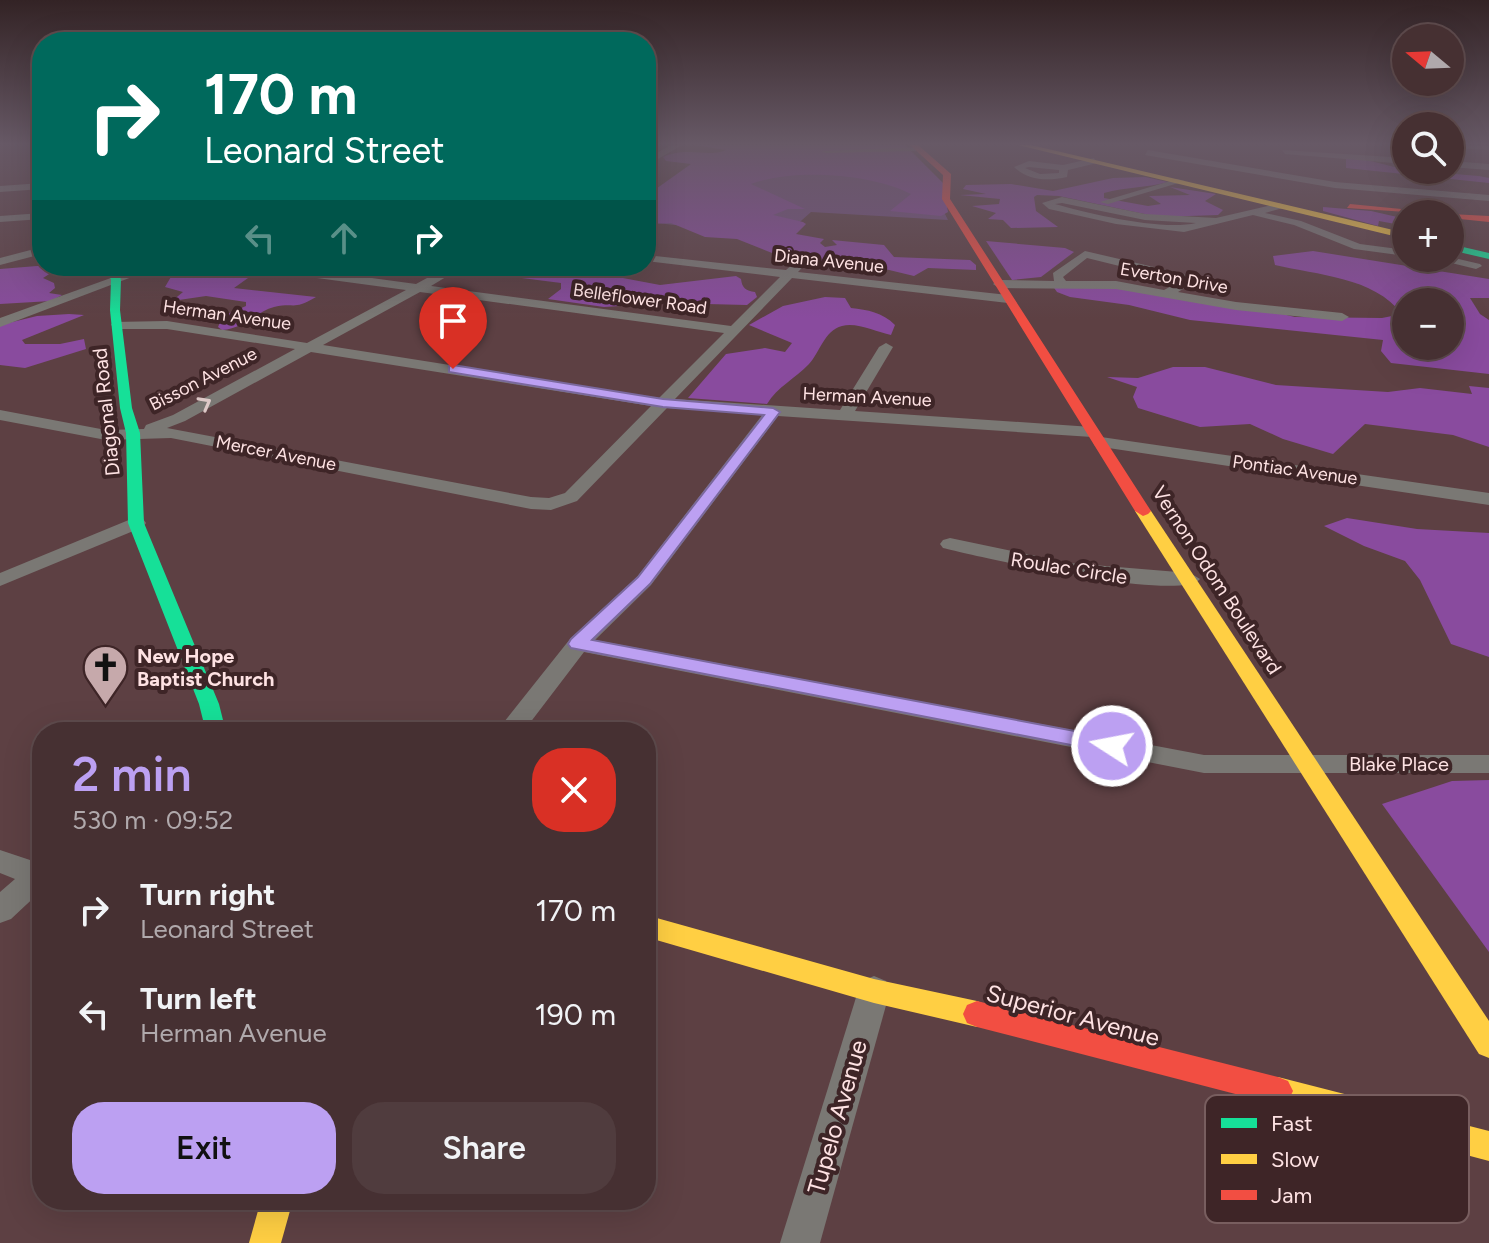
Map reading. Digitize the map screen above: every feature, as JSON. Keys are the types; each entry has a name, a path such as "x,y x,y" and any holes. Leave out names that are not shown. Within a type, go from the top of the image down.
{"main road":[{"name":"Vernon Odom Boulevard","path":"949,203 1489,1045"},
{"path":"1260,203 1282,211 1392,233"},
{"path":"1315,203 1392,210"},
{"path":"1464,217 1489,219"},
{"name":"Diagonal Road","path":"114,276 126,408 133,433 136,523 214,722"},
{"name":"Superior Avenue","path":"656,929 874,991 1000,1019 1293,1095"},
{"name":"Superior Avenue","path":"1469,1141 1489,1146"},
{"path":"265,1243 274,1210"}],"street":[{"path":"1047,203 1053,207 1164,228 1194,229 1215,221 1282,211 1349,245 1392,251"},
{"path":"1077,203 1145,217 1215,221"},
{"path":"1231,218 1282,211"},
{"path":"0,222 32,217"},
{"path":"0,262 32,253"},
{"path":"663,403 808,255"},
{"name":"Diana Avenue","path":"656,259 789,275 1004,291"},
{"name":"Everton Drive","path":"1061,283 1057,276 1073,263 1236,306 1342,317"},
{"path":"0,323 107,276"},
{"name":"Belleflower Road","path":"331,276 734,330"},
{"name":"Bisson Avenue","path":"133,433 179,418 440,276"},
{"name":"Everton Drive","path":"1004,291 1061,283 1171,291"},
{"name":"Herman Avenue","path":"118,325 167,325 663,403 1097,437"},
{"path":"845,415 886,347"},
{"name":"Mercer Avenue","path":"0,415 106,435 187,435 551,504 571,497 663,403"},
{"path":"517,722 578,644 644,581 773,412"},
{"name":"Pontiac Avenue","path":"1097,437 1489,499"},
{"path":"0,580 136,523"},
{"name":"Roulac Circle","path":"950,544 1017,561 1099,574 1190,579"},
{"name":"Blake Place","path":"578,644 1204,764 1489,764"},
{"path":"0,861 32,871"},
{"path":"0,910 32,881"},
{"name":"Tupelo Avenue","path":"800,1243 874,991"}],"shaded area":[{"path":"656,203 933,203 942,208 948,220 811,212 784,236 656,223"},
{"path":"656,203 792,203 805,209 788,209 773,215 803,222 806,224 796,234 824,239 820,243 825,247 837,245 832,240 884,245 894,257 970,260 976,265 976,270 928,268 914,276 885,269 841,266 777,255 737,239 705,237 671,223 656,224"},
{"path":"900,203 946,203 948,212 941,216 890,211"},
{"path":"1035,203 1036,211 1058,227 1011,228 1003,220 988,219 996,213 972,206"},
{"path":"1092,203 1148,206 1160,203 1209,203 1223,210 1218,215 1159,217"},
{"path":"1323,207 1371,211 1392,216 1392,223 1379,221 1378,226 1323,211"},
{"path":"986,241 1065,248 1074,252 1041,277 1012,280"},
{"path":"1313,251 1392,264 1392,272 1445,272 1489,279 1489,298 1470,298 1480,314 1489,320 1489,374 1391,363 1381,351 1383,340 1190,320 1129,305 1070,297 1057,292 1052,285 1111,287 1261,309 1295,317 1392,316 1392,360 1464,360 1464,288 1392,288 1392,304 1376,292 1344,279 1275,265 1273,256"},
{"path":"32,266 32,276 46,276 43,278 54,283 55,288 49,293 62,295 51,301 0,304 0,269"},
{"path":"171,276 251,276 234,288 316,297 298,305 274,307 237,327 222,330 218,327 223,316 246,306 246,302 206,296 172,301 183,292 165,287"},
{"path":"506,276 612,276 660,285 736,276 757,297 747,305 666,303 604,307 548,299 561,289 561,283"},
{"path":"825,297 845,298 851,308 880,314 895,325 891,335 854,325 836,329 809,364 767,404 688,398 726,354 765,348 785,352 792,343 749,325 783,306"},
{"path":"84,315 22,340 25,344 60,344 84,339 86,349 25,368 0,365 0,325 37,316"},
{"path":"1173,367 1205,367 1276,385 1388,392 1420,388 1472,394 1469,386 1489,388 1489,447 1453,435 1365,424 1333,454 1283,439 1250,424 1200,427 1138,408 1133,397 1137,387 1107,377 1138,378"},
{"path":"1347,518 1417,529 1489,533 1489,657 1451,644 1420,580 1405,561 1364,546 1324,526"},
{"path":"1489,780 1489,952 1382,804 1452,781"}],"traffic: fast":[{"path":"1464,250 1489,256"},
{"path":"115,276 115,310 126,408 133,433 136,523 214,722"}],"traffic: slow":[{"path":"1266,203 1392,233"},
{"path":"1143,511 1489,1045"},
{"path":"656,929 874,991 977,1014"},
{"path":"1278,1091 1293,1095"},
{"path":"1469,1141 1489,1146"},
{"path":"265,1243 274,1210"}],"traffic: jam":[{"path":"949,203 1143,511"},
{"path":"1350,206 1392,210"},
{"path":"1464,217 1489,219"},
{"path":"977,1014 1278,1091"}],"place":[{"name":"New Hope Baptist Church","path":"106,707"}],"route":[{"path":"453,369 663,403 773,412 644,581 578,644 649,655 1112,746"}]}
